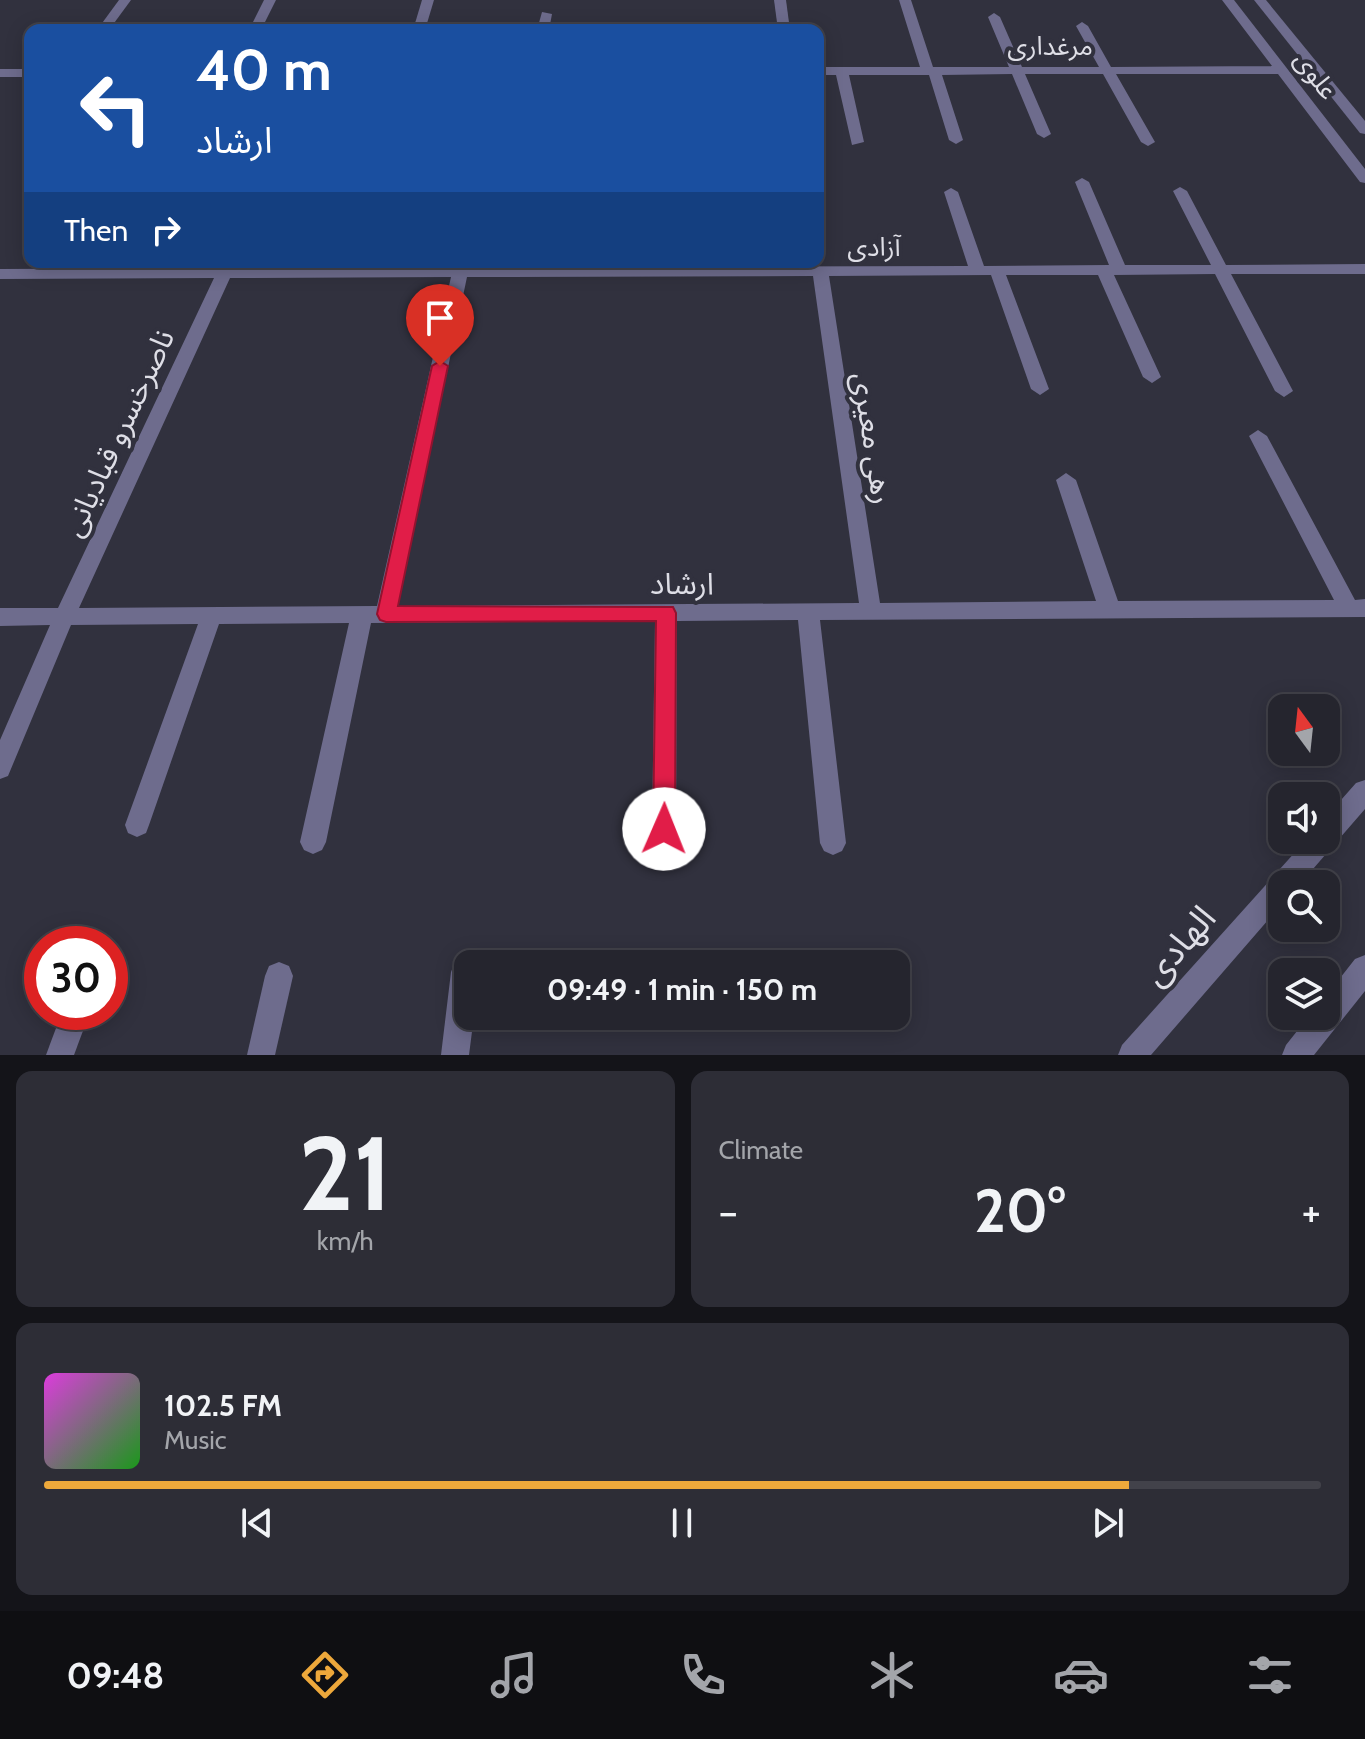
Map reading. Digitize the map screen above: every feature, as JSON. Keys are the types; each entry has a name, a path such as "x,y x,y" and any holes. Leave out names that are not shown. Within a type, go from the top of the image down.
{"street":[{"path":"107,24 125,0"},
{"path":"258,24 270,0"},
{"path":"421,24 428,0"},
{"path":"780,0 783,24"},
{"path":"905,0 956,140"},
{"name":"علوی","path":"1228,0 1365,179"},
{"name":"علوی","path":"1260,0 1365,130"},
{"path":"544,24 546,14"},
{"path":"994,17 1044,134"},
{"path":"1082,26 1148,142"},
{"name":"مرغداری","path":"824,71 1281,70"},
{"path":"842,71 857,142"},
{"path":"0,73 24,73"},
{"path":"1308,104 1346,106"},
{"path":"1082,182 1152,377"},
{"path":"1180,191 1284,391"},
{"path":"951,192 978,271"},
{"name":"آزادی","path":"0,274 226,268"},
{"name":"ناصرخسرو قبادیانی","path":"0,768 64,617 226,268"},
{"name":"آزادی","path":"401,268 460,273 695,268"},
{"name":"آزادی","path":"762,268 820,271 1365,269"},
{"name":"رهی معیری","path":"820,271 871,612"},
{"path":"997,271 1040,389"},
{"path":"386,614 460,273"},
{"path":"1258,436 1357,608"},
{"path":"1066,480 1110,610"},
{"name":"ارشاد","path":"0,617 1357,608"},
{"path":"664,829 666,613"},
{"path":"808,613 833,843"},
{"path":"313,842 362,614"},
{"path":"137,825 212,615"},
{"path":"1340,819 1365,791"},
{"name":"الهادی","path":"1295,870 1309,854"},
{"name":"الهادی","path":"1132,1055 1268,900"},
{"path":"1296,1055 1365,969"},
{"path":"261,1055 279,976"},
{"path":"60,1055 69,1030"},
{"path":"455,1055 458,1030"}],"route":[{"path":"440,366 386,614 666,613 664,829"}]}
